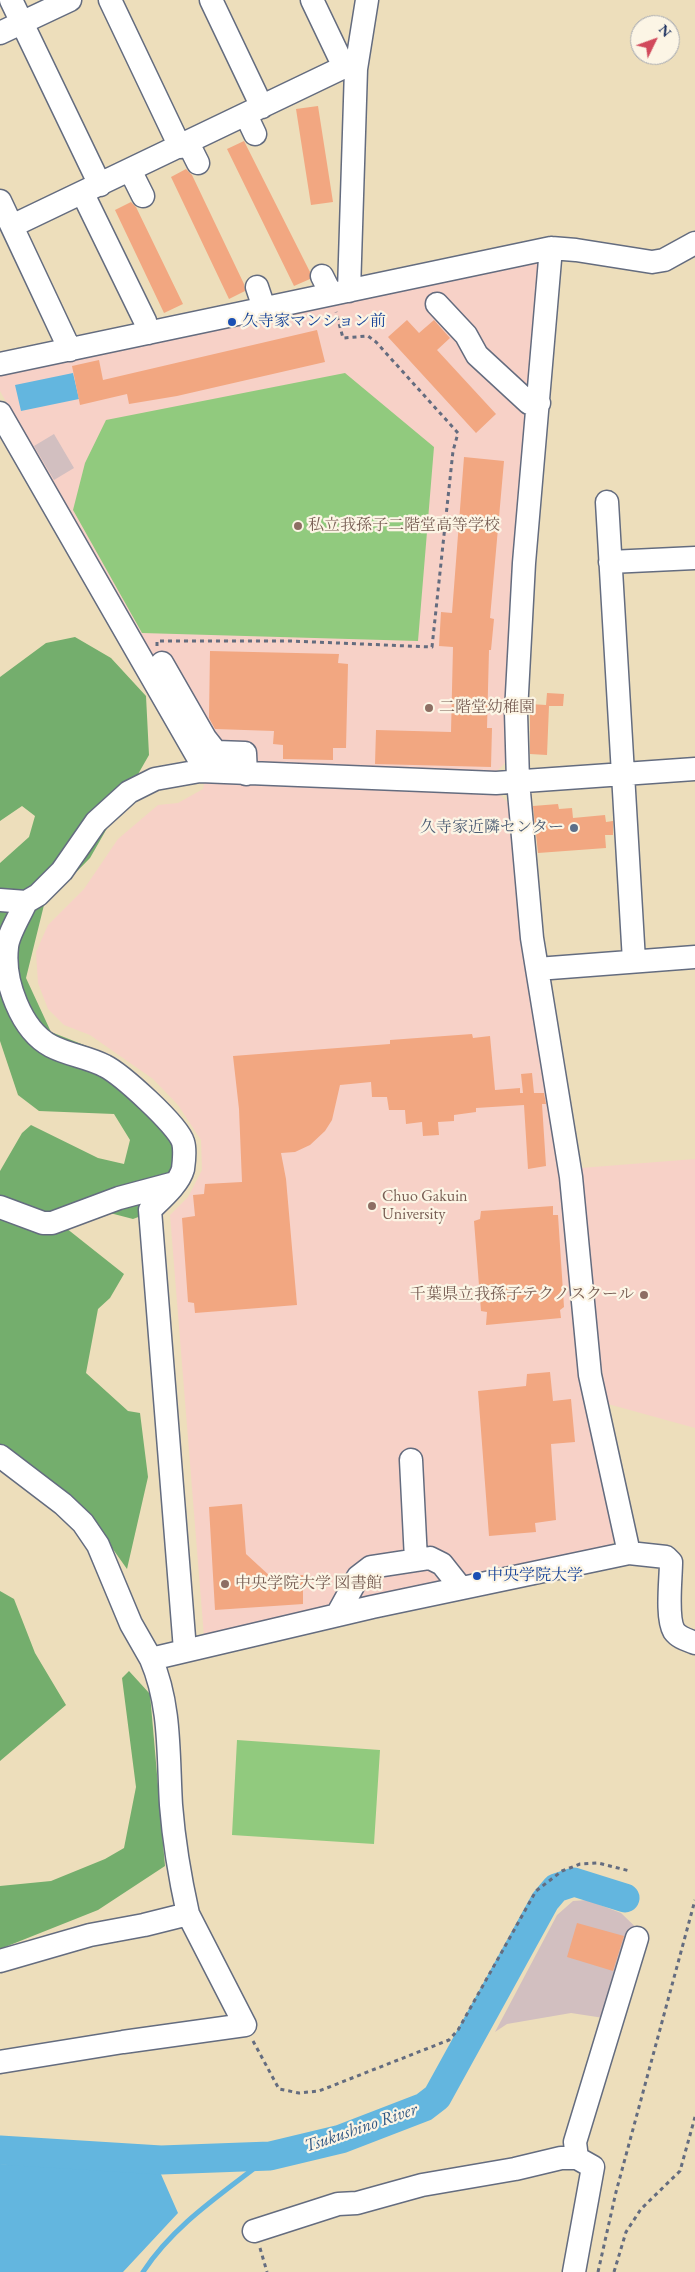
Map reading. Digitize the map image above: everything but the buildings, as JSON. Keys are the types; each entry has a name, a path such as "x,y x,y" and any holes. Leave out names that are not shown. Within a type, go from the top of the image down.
{"street":[{"path":"11,0 91,189 145,321 148,333"},
{"path":"0,33 70,0"},
{"path":"110,0 184,145 198,163"},
{"path":"212,0 254,119"},
{"path":"312,0 350,68"},
{"path":"334,287 350,68 367,0"},
{"path":"12,226 184,145 254,119 350,68"},
{"path":"130,170 143,196"},
{"path":"0,201 70,350"},
{"path":"0,364 148,333 198,313 260,298 334,287 551,248 652,262 664,260 695,243"},
{"path":"551,248 524,563 516,712 518,781 528,903 571,1177 590,1376 628,1553"},
{"path":"437,304 466,335 477,356 528,403 539,403"},
{"path":"0,413 200,761 200,771"},
{"path":"606,502 634,961"},
{"path":"610,562 695,558"},
{"path":"162,663 205,738 216,752 245,754 246,774"},
{"path":"185,1650 150,1210 175,1183 183,1167 183,1142 155,1106 105,1066 49,1045 31,1030 11,989 7,946 26,902 51,883 96,822 129,792 155,778 200,771 496,783 695,769"},
{"path":"0,900 26,902"},
{"path":"537,969 695,957"},
{"path":"0,1207 43,1223 52,1223 119,1198 175,1183"},
{"path":"0,1456 63,1504 82,1523 98,1545 131,1624 151,1659 158,1676 168,1733 176,1860 188,1914 245,2025 0,2062"},
{"path":"410,1460 416,1560"},
{"path":"151,1659 338,1615 628,1553 666,1557 672,1562 670,1620 674,1631 681,1638 695,1643"},
{"path":"338,1615 358,1578 363,1572 371,1568 430,1558 437,1560 461,1588"},
{"path":"0,1961 90,1935 144,1926 188,1914"},
{"path":"577,2158 575,2142 637,1938"},
{"path":"254,2231 338,2204 357,2203 422,2185 515,2169 561,2158 577,2158 593,2167 574,2272"}],"path":[{"path":"162,663 156,652 157,641 291,641 432,647 453,451 458,433 376,342 368,336 343,338 334,287"},
{"path":"245,2025 279,2089 299,2093 319,2091 449,2040 458,2030 536,1891 562,1871 580,1864 598,1863 630,1871"},
{"path":"598,2272 616,2192 695,1900"},
{"path":"614,2272 626,2232 641,2209 680,2171 695,2117"},
{"path":"254,2231 268,2272"}],"shaded area":[{"name":"私立我孫子二階堂高等学校","path":"533,260 539,266 507,761 494,774 212,765 0,391 0,370"},
{"path":"54,434 74,468 54,480 34,446"},
{"name":"Chuo Gakuin University","path":"205,779 493,789 512,806 616,1537 609,1550 204,1637 170,1215 188,1197 202,1170 201,1140 178,1105 153,1079 90,1035 64,1025 48,1009 38,983 36,952 48,925 84,889 118,839 158,805 178,803 203,789"},
{"name":"千葉県立我孫子テクノスクール","path":"695,1159 695,1428 608,1404 601,1365 581,1168"},
{"path":"587,1900 621,1913 648,1939 617,2020 571,2013 507,2024 495,2032 557,1915 573,1901"}],"green space":[{"path":"345,373 434,447 418,641 142,633 73,510 85,463 106,420"},
{"path":"75,637 111,658 146,696 149,755 90,858 44,905 26,978 51,1032 107,1054 173,1111 194,1150 173,1204 133,1219 110,1213 66,1228 124,1274 110,1298 98,1309 86,1373 128,1411 140,1413 148,1477 127,1569 110,1545 0,1447 0,1171 22,1133 31,1125 98,1158 124,1164 130,1140 114,1114 39,1111 18,1095 0,1041 0,863 29,837 35,816 22,806 0,821 0,677 46,643"},
{"path":"0,1591 14,1599 35,1653 66,1705 0,1761"},
{"path":"129,1671 150,1694 165,1866 98,1910 0,1949 0,1886 51,1881 105,1859 124,1848 136,1787 122,1678"},
{"path":"237,1740 380,1750 374,1844 232,1835"}],"water":[{"path":"73,373 79,399 21,411 15,385"},
{"path":"0,2164 160,2172 178,2213 123,2272 0,2272"}],"waterway":[{"name":"Tsukushino River","path":"0,2150 161,2160 270,2156 341,2139 424,2107 437,2097 545,1901 556,1888 574,1882 625,1898"},
{"path":"143,2272 156,2254 185,2223 270,2156"}],"place":[{"name":"久寺家マンション前","path":"232,322"},
{"name":"私立我孫子二階堂高等学校","path":"298,526"},
{"name":"二階堂幼稚園","path":"429,708"},
{"name":"久寺家近隣センター","path":"574,828"},
{"name":"Chuo Gakuin University","path":"372,1206"},
{"name":"千葉県立我孫子テクノスクール","path":"644,1295"},
{"name":"中央学院大学","path":"477,1576"},
{"name":"中央学院大学 図書館","path":"225,1584"}]}
